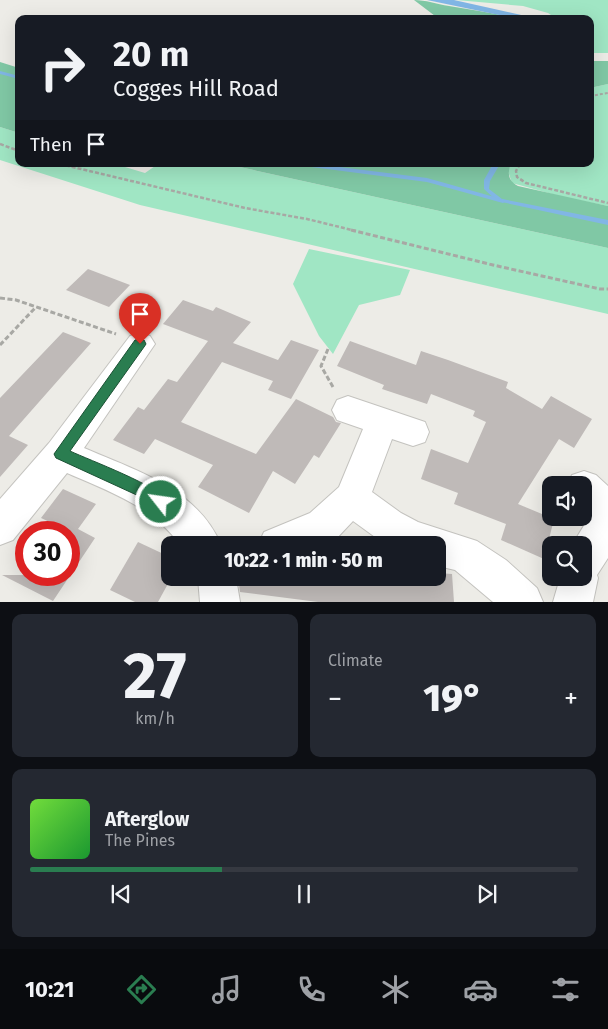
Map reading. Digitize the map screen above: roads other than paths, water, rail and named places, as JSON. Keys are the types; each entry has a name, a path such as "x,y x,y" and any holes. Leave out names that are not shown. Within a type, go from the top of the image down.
{"street":[{"path":"0,527 61,454 140,344"},
{"path":"348,410 413,432"},
{"path":"299,536 323,526 352,498 382,422"},
{"path":"61,454 146,492 175,511 195,536"},
{"path":"592,495 598,501 606,519 599,538 592,549"},
{"path":"352,498 381,522 403,536"},
{"path":"446,549 464,554 492,574 523,602"},
{"path":"218,586 220,602"},
{"path":"573,602 577,586"}],"water":[{"path":"427,0 454,0 521,15 500,15"},
{"path":"491,167 498,167 490,181 489,189 502,199 608,220 608,225 497,201 484,189 484,180"}],"waterway":[{"path":"0,72 15,77"},
{"path":"327,167 427,180 503,201"}]}
